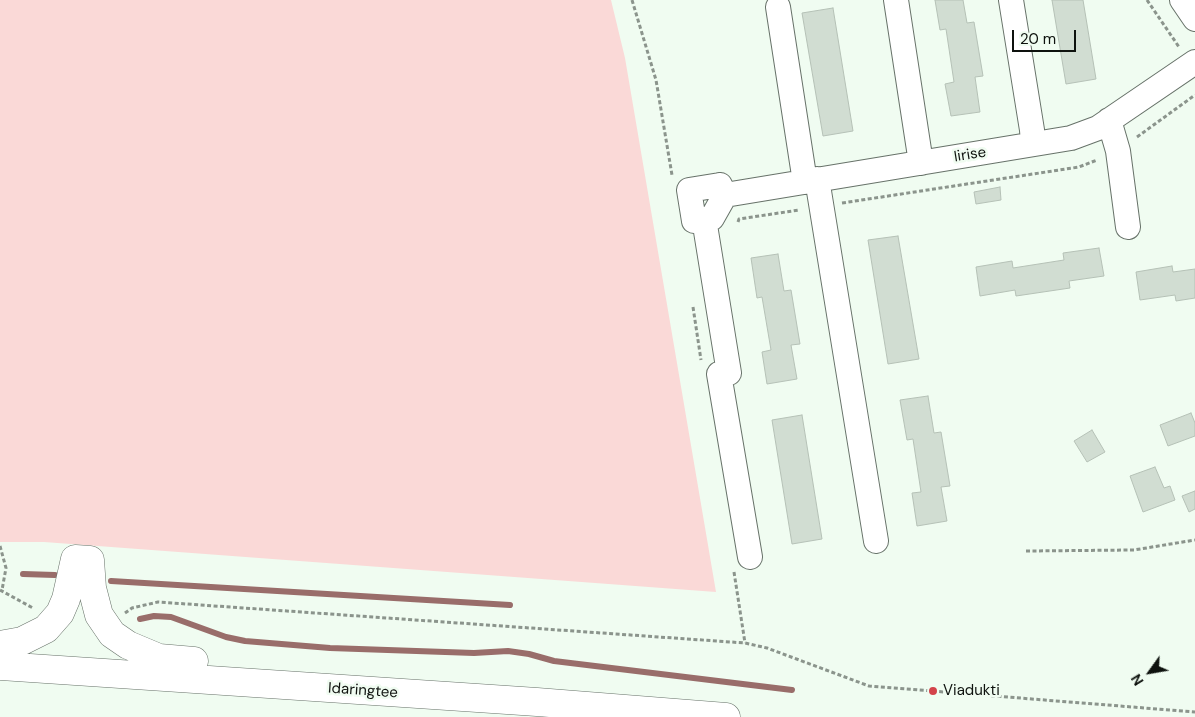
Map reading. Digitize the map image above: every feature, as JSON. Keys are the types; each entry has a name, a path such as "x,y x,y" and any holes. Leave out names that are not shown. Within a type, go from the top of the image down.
{"main road":[{"path":"0,645 22,641 46,628 60,613 66,599 75,559 90,560 92,588 99,615 106,626 112,634 128,645 159,658 467,683 537,702"},
{"name":"Idaringtee","path":"0,666 537,702 726,717"}],"street":[{"path":"896,0 921,163"},
{"path":"1011,0 1033,144"},
{"path":"1182,0 1195,19"},
{"path":"778,7 876,541"},
{"name":"Iirise","path":"725,195 1071,138 1098,128 1193,63"},
{"path":"1109,120 1118,151 1128,227"},
{"path":"720,185 725,195 712,218 694,221 689,190 720,185"},
{"path":"704,219 729,373 719,374 750,557"}],"path":[{"path":"632,0 656,80"},
{"path":"1147,0 1193,63"},
{"path":"1026,552 1134,550 1195,540"},
{"path":"0,546 6,568 1,590 53,620"},
{"path":"106,626 132,608 158,602 745,643 767,648 870,686 1195,712"}],"shaded area":[{"path":"0,0 611,0 625,58 716,592 44,542 0,542"}],"building":[{"path":"935,0 963,0 967,23 974,22 983,76 975,77 980,112 951,116 945,84 954,82 946,29 940,30"},
{"path":"1052,0 1083,0 1096,79 1066,84"},
{"path":"833,8 853,131 823,136 802,13"},
{"path":"1000,187 1001,200 976,204 974,192"},
{"path":"898,236 919,359 888,364 868,240"},
{"path":"1099,248 1104,276 1069,281 1070,288 1016,296 1015,290 980,296 976,267 1012,261 1013,268 1064,260 1063,253"},
{"path":"778,254 784,291 791,290 800,344 791,345 797,379 767,384 762,352 771,350 762,297 757,298 751,258"},
{"path":"1172,266 1173,272 1195,269 1195,298 1176,301 1175,295 1140,300 1136,272"},
{"path":"928,396 934,433 941,432 950,486 941,487 947,521 917,526 912,493 921,492 913,439 907,440 900,400"},
{"path":"1191,413 1195,423 1195,436 1168,446 1160,425"},
{"path":"802,415 822,539 792,544 772,420"},
{"path":"1092,430 1105,452 1087,462 1074,441"},
{"path":"1155,467 1164,488 1170,486 1175,500 1143,512 1130,476"},
{"path":"1195,491 1195,509 1189,512 1182,496"}],"waterway":[{"path":"23,574 55,575"},
{"path":"111,581 510,605"},
{"path":"140,619 154,616 171,617 226,637 245,641 330,648 474,653 508,651 529,654 554,661 792,690"}],"place":[{"name":"Viadukti","path":"933,691"}]}
